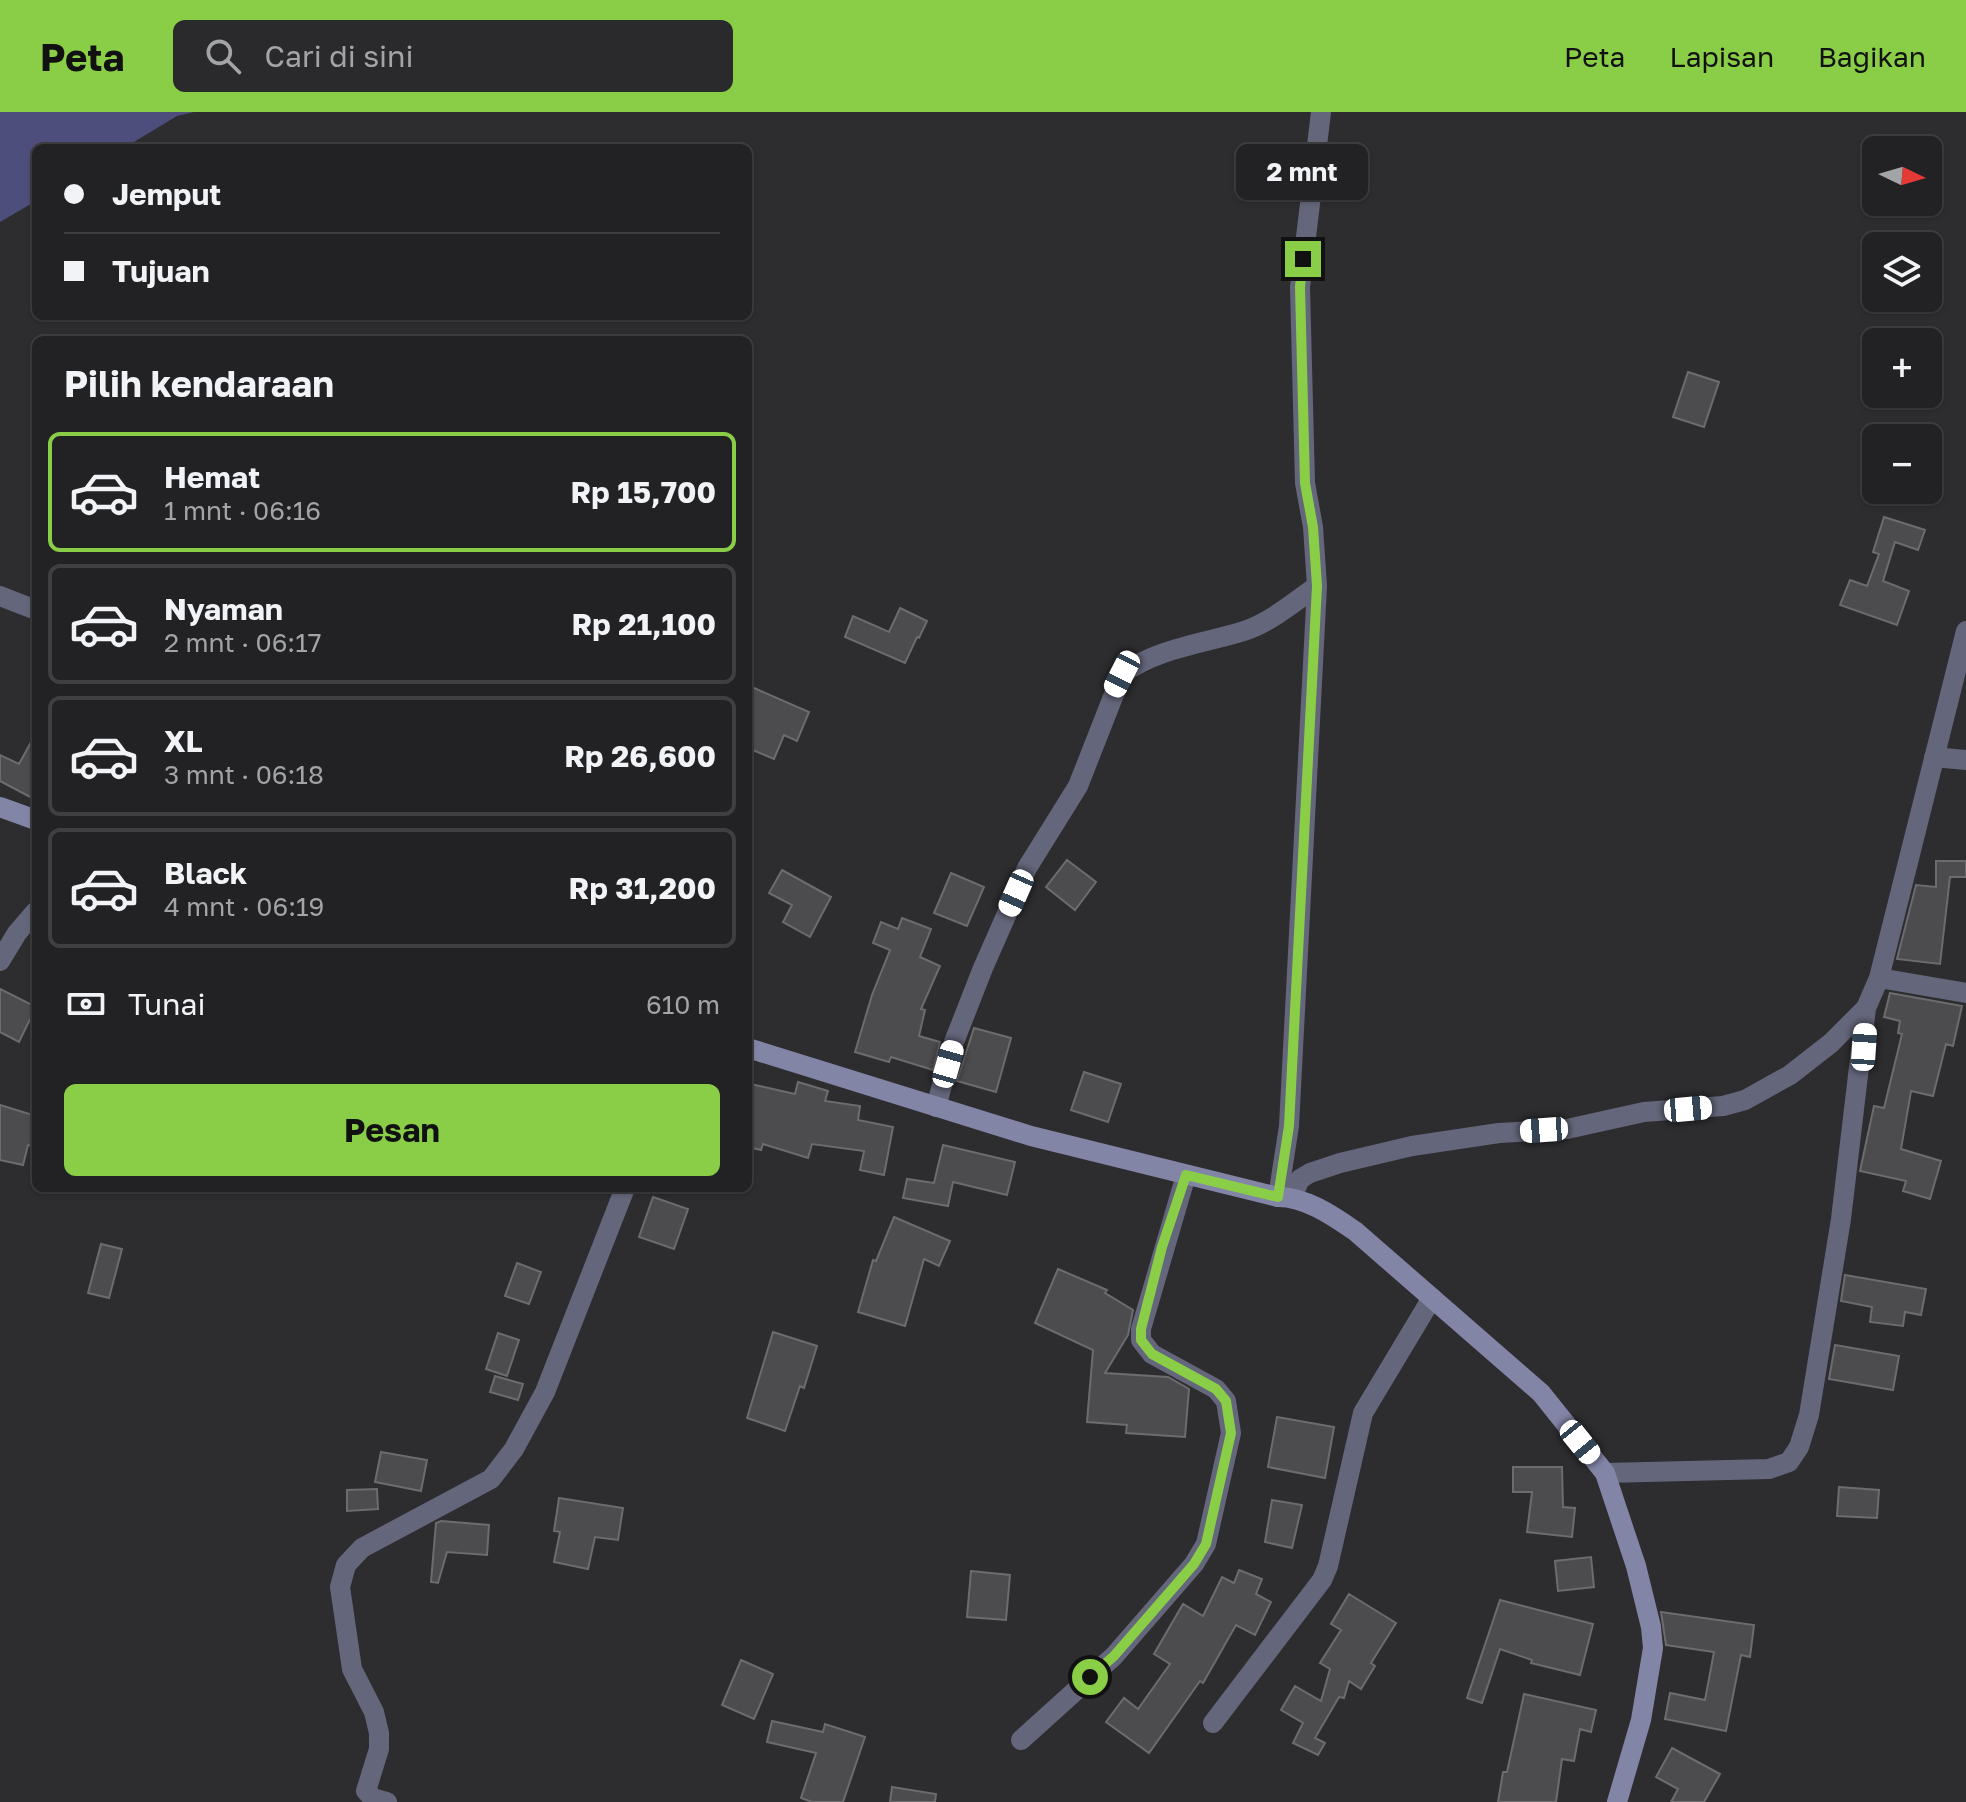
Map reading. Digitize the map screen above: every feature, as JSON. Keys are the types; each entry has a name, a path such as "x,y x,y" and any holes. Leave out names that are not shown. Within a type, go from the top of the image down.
{"street":[{"path":"1285,1197 1317,586 1313,527 1305,483 1300,287 1321,112"},
{"path":"936,1107 954,1042 983,968 1027,868 1078,786 1122,674 1135,665 1179,647 1257,625 1317,586"},
{"path":"0,596 32,608"},
{"path":"1605,1473 1769,1469 1789,1462 1799,1447 1809,1415 1841,1219 1866,1008 1879,978 1966,631"},
{"path":"1934,757 1966,760"},
{"path":"0,807 32,819"},
{"path":"0,961 32,916"},
{"path":"1879,978 1966,993"},
{"path":"1285,1197 1300,1179 1310,1173 1412,1146 1499,1133 1567,1129 1644,1112 1723,1106 1745,1100 1790,1075 1831,1043 1866,1008"},
{"path":"752,1049 1031,1136 1285,1197 1329,1214 1355,1231 1432,1298 1541,1393 1605,1473 1636,1566 1653,1648 1641,1720 1617,1802"},
{"path":"1021,1740 1114,1656 1194,1564 1206,1544 1231,1433 1226,1401 1216,1389 1152,1354 1141,1340 1141,1329 1162,1247 1186,1175"},
{"path":"387,1802 373,1798 366,1791 379,1749 379,1733 374,1712 352,1669 340,1587 346,1565 362,1548 491,1479 514,1449 545,1392 623,1192"},
{"path":"1213,1723 1322,1580 1328,1566 1363,1413 1432,1298"}],"shaded area":[{"path":"0,112 194,112 177,116 131,144 32,144 32,203 0,222"}],"building":[{"path":"1688,372 1719,382 1704,427 1673,417"},
{"path":"1884,517 1925,530 1918,550 1895,542 1883,581 1909,591 1897,625 1840,605 1850,580 1867,586 1879,554 1873,552"},
{"path":"900,608 927,621 905,663 845,637 853,616 889,632"},
{"path":"754,688 809,712 797,741 784,735 774,759 752,750"},
{"path":"32,740 32,798 0,781 0,755 19,764"},
{"path":"1067,860 1096,882 1075,910 1046,887"},
{"path":"1936,861 1966,861 1966,877 1950,877 1940,964 1897,959 1916,885 1936,887"},
{"path":"782,870 831,897 810,937 783,922 792,905 769,893"},
{"path":"951,873 984,887 967,926 934,913"},
{"path":"902,918 931,929 920,957 940,966 921,1009 925,1010 919,1036 940,1042 933,1070 891,1057 889,1062 855,1052 872,995 890,950 873,943 881,922 898,929"},
{"path":"0,989 32,1005 32,1015 19,1042 0,1032"},
{"path":"1890,993 1962,1006 1953,1046 1946,1044 1933,1096 1911,1091 1901,1149 1941,1161 1930,1199 1903,1191 1906,1181 1860,1171 1874,1106 1884,1108 1902,1034 1898,1033 1900,1021 1884,1017"},
{"path":"974,1028 1011,1038 996,1092 957,1081"},
{"path":"1084,1072 1121,1084 1108,1122 1071,1110"},
{"path":"798,1082 828,1091 825,1101 860,1106 858,1120 893,1127 884,1175 860,1170 864,1151 812,1144 808,1158 763,1144 761,1150 752,1148 752,1084 795,1094"},
{"path":"0,1105 32,1115 32,1146 28,1145 23,1165 0,1160"},
{"path":"943,1145 1015,1162 1007,1195 953,1182 948,1206 903,1198 907,1179 934,1183"},
{"path":"653,1197 688,1209 674,1249 639,1237"},
{"path":"894,1217 950,1241 939,1266 924,1259 905,1326 858,1312 873,1260 876,1261"},
{"path":"101,1244 122,1249 109,1298 88,1293"},
{"path":"517,1263 541,1272 529,1304 505,1296"},
{"path":"1058,1269 1107,1290 1105,1293 1133,1310 1128,1335 1105,1373 1168,1377 1189,1389 1185,1437 1126,1433 1127,1425 1087,1422 1093,1350 1035,1323"},
{"path":"1845,1275 1926,1289 1921,1315 1905,1312 1903,1326 1870,1322 1872,1307 1841,1301"},
{"path":"773,1332 817,1346 804,1388 800,1386 785,1431 747,1418"},
{"path":"498,1333 519,1340 507,1376 486,1369"},
{"path":"1835,1345 1899,1356 1893,1390 1829,1379"},
{"path":"495,1376 523,1384 518,1400 490,1392"},
{"path":"1277,1417 1334,1427 1325,1478 1268,1467"},
{"path":"381,1452 427,1460 421,1491 375,1482"},
{"path":"1513,1467 1562,1467 1563,1507 1575,1508 1572,1537 1527,1532 1532,1492 1513,1492"},
{"path":"1839,1487 1879,1490 1877,1518 1837,1516"},
{"path":"377,1489 378,1509 347,1511 347,1490"},
{"path":"559,1498 623,1508 618,1540 595,1537 588,1569 554,1562 560,1532 554,1531"},
{"path":"1272,1500 1302,1505 1292,1548 1265,1542"},
{"path":"436,1523 489,1525 487,1555 447,1552 438,1583 431,1582"},
{"path":"1591,1557 1594,1587 1558,1591 1555,1561"},
{"path":"1239,1570 1262,1579 1256,1594 1271,1602 1255,1635 1236,1625 1203,1683 1200,1681 1149,1753 1106,1722 1124,1698 1138,1709 1170,1664 1154,1654 1183,1604 1203,1616 1222,1577 1234,1583"},
{"path":"971,1571 1010,1575 1006,1620 967,1617"},
{"path":"1349,1594 1396,1623 1371,1663 1375,1666 1361,1689 1349,1681 1344,1698 1339,1697 1315,1738 1325,1743 1318,1755 1293,1743 1303,1723 1281,1710 1295,1686 1321,1701 1330,1669 1320,1663 1341,1630 1331,1624"},
{"path":"1500,1600 1593,1624 1580,1675 1531,1663 1532,1660 1500,1649 1482,1703 1467,1698"},
{"path":"1661,1612 1754,1625 1750,1657 1741,1655 1726,1731 1665,1719 1670,1693 1705,1700 1714,1652 1666,1645"},
{"path":"741,1660 773,1674 754,1719 722,1705"},
{"path":"1524,1694 1596,1710 1591,1732 1580,1729 1574,1761 1562,1759 1556,1802 1498,1802"},
{"path":"772,1721 823,1732 825,1724 865,1737 843,1802 812,1802 801,1798 816,1753 767,1742"},
{"path":"1672,1748 1720,1774 1704,1802 1671,1802 1678,1789 1656,1777"},
{"path":"892,1787 936,1794 935,1802 890,1802"}],"route":[{"path":"1090,1677 1114,1656 1194,1564 1206,1544 1231,1433 1226,1401 1216,1389 1152,1354 1141,1340 1141,1329 1162,1247 1186,1175 1278,1197 1289,1126 1317,586 1313,527 1305,483 1300,287 1303,259"}]}
